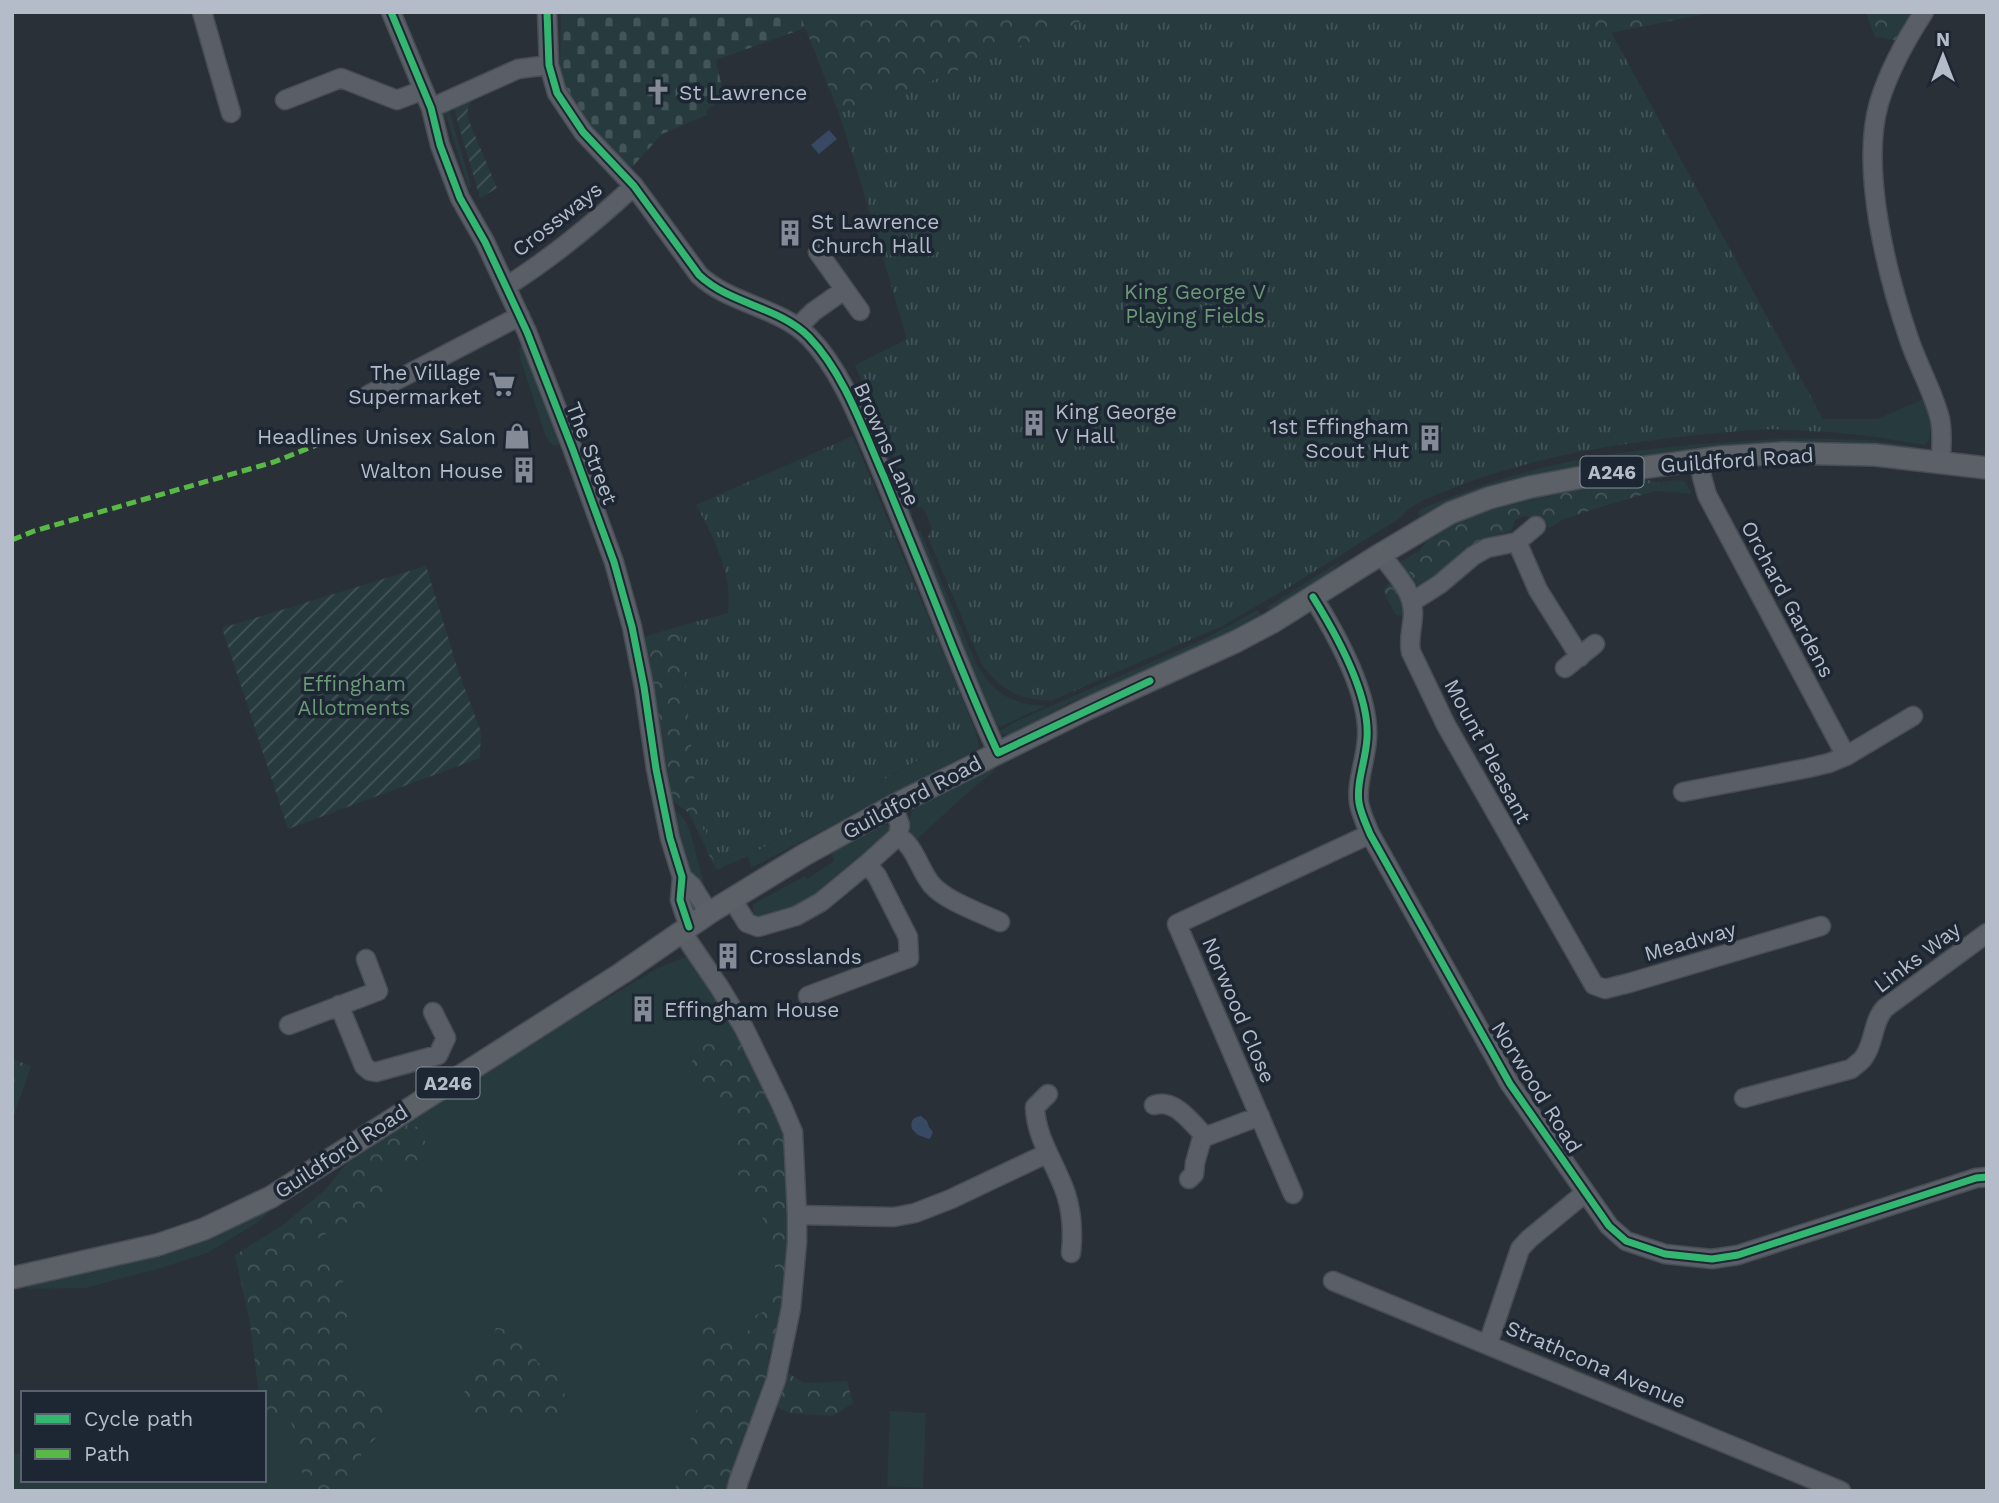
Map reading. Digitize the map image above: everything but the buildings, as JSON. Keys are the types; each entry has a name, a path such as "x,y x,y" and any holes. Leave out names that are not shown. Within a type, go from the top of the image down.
{"main road":[{"name":"Guildford Road","path":"12,1278 169,1242 204,1229 271,1197 622,973 732,898 804,855 998,752 1271,623 1450,513 1489,498 1530,487 1700,460 1783,453 1875,455 1987,468"}],"street":[{"path":"202,12 231,113"},
{"name":"The Street","path":"391,12 431,108 440,145 460,198 485,242 520,316 591,497 621,588 644,687 665,815 682,877 680,900 685,930"},
{"name":"Browns Lane","path":"547,12 549,65 557,93 583,132 634,186 690,265 708,284 776,314 798,327 824,356 859,420 998,752"},
{"path":"1924,12 1895,60 1878,105 1873,151 1874,194 1891,281 1910,342 1940,420 1941,462"},
{"path":"431,108 519,69 549,65"},
{"path":"285,100 341,78 397,100 423,90"},
{"name":"Crossways","path":"507,286 571,241 634,186"},
{"path":"818,251 860,311"},
{"path":"798,327 813,312 844,290"},
{"path":"368,395 520,316"},
{"name":"Orchard Gardens","path":"1700,460 1707,495 1846,755"},
{"path":"1381,554 1407,589 1412,602 1444,581 1473,556 1487,548 1517,542 1536,526"},
{"path":"1517,542 1538,590 1580,657"},
{"name":"Norwood Road","path":"1313,597 1357,682 1366,712 1367,738 1359,802 1370,834 1510,1084 1609,1226 1626,1241 1665,1254 1712,1259 1738,1255 1976,1178 1987,1177"},
{"name":"Mount Pleasant","path":"1412,602 1409,642 1411,652 1446,725 1582,965"},
{"path":"1565,668 1595,644"},
{"path":"1683,792 1829,763 1913,716"},
{"path":"732,898 747,923 758,927 796,916 821,902 898,836 900,825 893,806"},
{"name":"Norwood Close","path":"1293,1194 1177,924 1370,834"},
{"path":"898,836 911,848 932,886 949,898 1000,922"},
{"path":"808,996 909,958 908,937 877,876 867,864"},
{"name":"The Street","path":"682,877 692,886 709,913"},
{"name":"Meadway","path":"1582,965 1594,985 1605,989 1821,926"},
{"path":"685,930 744,1028 792,1129 797,1242 791,1308 776,1380 736,1491"},
{"name":"Links Way","path":"1744,1098 1851,1069 1863,1059 1876,1021 1885,1008 1987,933"},
{"path":"289,1025 378,991 366,959"},
{"path":"339,1005 364,1066 370,1071 383,1072 438,1055 446,1038 433,1012"},
{"path":"438,1055 454,1079"},
{"path":"1048,1094 1035,1107 1035,1120 1071,1214 1071,1253"},
{"path":"1154,1105 1161,1103 1178,1110 1206,1137"},
{"path":"1189,1179 1194,1174 1202,1138 1260,1116"},
{"path":"797,1215 894,1217 915,1213 1048,1153"},
{"path":"1488,1344 1520,1249 1585,1193"},
{"name":"Strathcona Avenue","path":"1333,1281 1840,1491"}],"green space":[{"path":"561,12 799,12 805,28 716,60 724,97 706,111 707,115 662,134 633,166 621,165 569,101 560,75"},
{"path":"799,12 1094,12 1078,23 916,87 838,111"},
{"name":"King George V Playing Fields","path":"1094,12 1585,12 1594,27 1611,32 1828,432 1762,429 1715,433 1596,449 1519,466 1445,491 1414,505 1400,518 1222,626 1053,700 1021,696 1003,687 981,663 928,537 932,529 924,509 915,506 855,365 907,339 838,111 916,87 1078,23"},
{"path":"1530,12 1714,12 1611,33 1721,235"},
{"path":"1916,12 1899,41 1875,37 1866,13"},
{"path":"476,96 468,107 469,121 497,188 480,198 452,102"},
{"path":"448,106 471,185 469,190 446,116"},
{"path":"521,346 560,442 557,446 552,445 546,437 520,358"},
{"path":"849,382 868,407 913,515 905,513"},
{"path":"1926,398 1931,424 1929,440 1924,445 1828,432 1823,419 1877,419"},
{"path":"853,436 977,735 918,760 748,856 716,870 696,794 680,626 728,613 729,599 721,557 696,505"},
{"path":"1798,438 1869,440 1920,447 1912,450 1771,446 1427,517 1421,517 1418,513 1419,510 1485,484 1593,457 1661,448"},
{"path":"1639,478 1668,485 1672,492 1655,491 1562,520 1549,528 1545,521 1524,516 1515,520 1511,531 1477,545 1431,583 1417,583 1409,572 1412,562 1431,535 1468,519 1480,521 1532,501 1580,488"},
{"path":"1657,482 1685,482 1692,494 1672,492 1668,485"},
{"path":"1580,488 1431,535 1426,542 1403,555 1406,547 1466,518 1527,499"},
{"path":"920,530 981,672 1004,695 1023,703 1046,706 995,729 916,539"},
{"path":"1419,551 1412,562 1431,583 1425,585 1410,582 1403,574 1400,562"},
{"path":"1342,560 1326,578 1271,614 1267,607"},
{"name":"Effingham Allotments","path":"426,566 460,676 481,732 480,758 288,829 222,628"},
{"path":"1391,581 1409,607 1404,616 1396,615 1383,591"},
{"path":"1258,610 1263,619 1069,703 1013,735 1005,735 1000,731 1019,720 1202,640"},
{"path":"680,626 696,794 716,870 689,813 671,800 640,638"},
{"path":"977,735 979,748 751,868 748,856 918,760"},
{"path":"989,767 996,770 914,842 910,822 911,814 918,805"},
{"path":"672,808 687,825 706,888 698,883 685,865"},
{"path":"874,826 890,826 891,831 882,842 819,893 783,912 756,917 753,913 753,904 805,876 807,879 834,861 832,853"},
{"path":"689,956 719,998 777,1108 785,1138 775,1341 768,1358 773,1371 729,1491 12,1491 12,1455 21,1453 21,1482 266,1482 266,1391 259,1391 250,1323 235,1255 283,1225 325,1190 355,1154 515,1053 658,968"},
{"path":"721,1035 742,1038 777,1108 785,1138 791,1223 783,1311 768,1358 773,1371 729,1491 674,1491 687,1456 697,1408 698,1336 701,1325 709,1316 714,1316 737,1335 742,1335 749,1329 756,1315 771,1309 774,1291 772,1238 744,1191 737,1169 734,1139 738,1112 700,1081 692,1062 696,1044"},
{"path":"12,1059 31,1066 12,1120"},
{"path":"404,1125 418,1127 432,1156 379,1172 388,1193 387,1203 337,1227 286,1258 301,1277 328,1260 342,1278 351,1314 340,1322 353,1371 366,1368 381,1402 385,1420 375,1439 362,1450 358,1470 348,1491 306,1491 290,1416 266,1415 266,1391 259,1391 250,1323 235,1255 283,1225 325,1190 355,1154"},
{"path":"276,1203 257,1223 207,1253 161,1268 86,1288 28,1289 25,1283 155,1255 217,1233"},
{"path":"496,1327 529,1337 537,1362 561,1376 566,1402 551,1425 513,1413 486,1428 471,1422 460,1398 488,1357"},
{"path":"788,1373 804,1383 847,1381 853,1403 833,1416 790,1413 777,1407"},
{"path":"890,1411 926,1413 923,1488 887,1486"}],"water":[{"path":"829,130 837,139 819,154 811,145"},
{"path":"921,1116 933,1132 929,1139 918,1135 912,1129 913,1120"}],"marked path":[{"path":"12,540 34,531 274,462 319,444"}],"cycle path":[{"path":"391,12 431,108 440,145 460,198 485,242 527,332 614,562 632,627 656,769 670,838 682,877 680,900 689,927"},
{"path":"547,12 549,65 557,93 583,132 634,186 699,275 725,293 783,318 797,327 809,337 833,368 861,422 998,753 1150,681"},
{"path":"1313,597 1350,665 1363,703 1367,738 1358,795 1370,834 1510,1084 1609,1226 1626,1241 1665,1254 1712,1259 1738,1255 1976,1178 1987,1177"}],"place":[{"name":"St Lawrence","path":"658,92"},
{"name":"St Lawrence Church Hall","path":"790,233"},
{"name":"The Village Supermarket","path":"502,384"},
{"name":"King George V Hall","path":"1034,423"},
{"name":"Headlines Unisex Salon","path":"517,436"},
{"name":"1st Effingham Scout Hut","path":"1430,438"},
{"name":"Walton House","path":"524,470"},
{"name":"Crosslands","path":"728,956"},
{"name":"Effingham House","path":"643,1009"}]}
